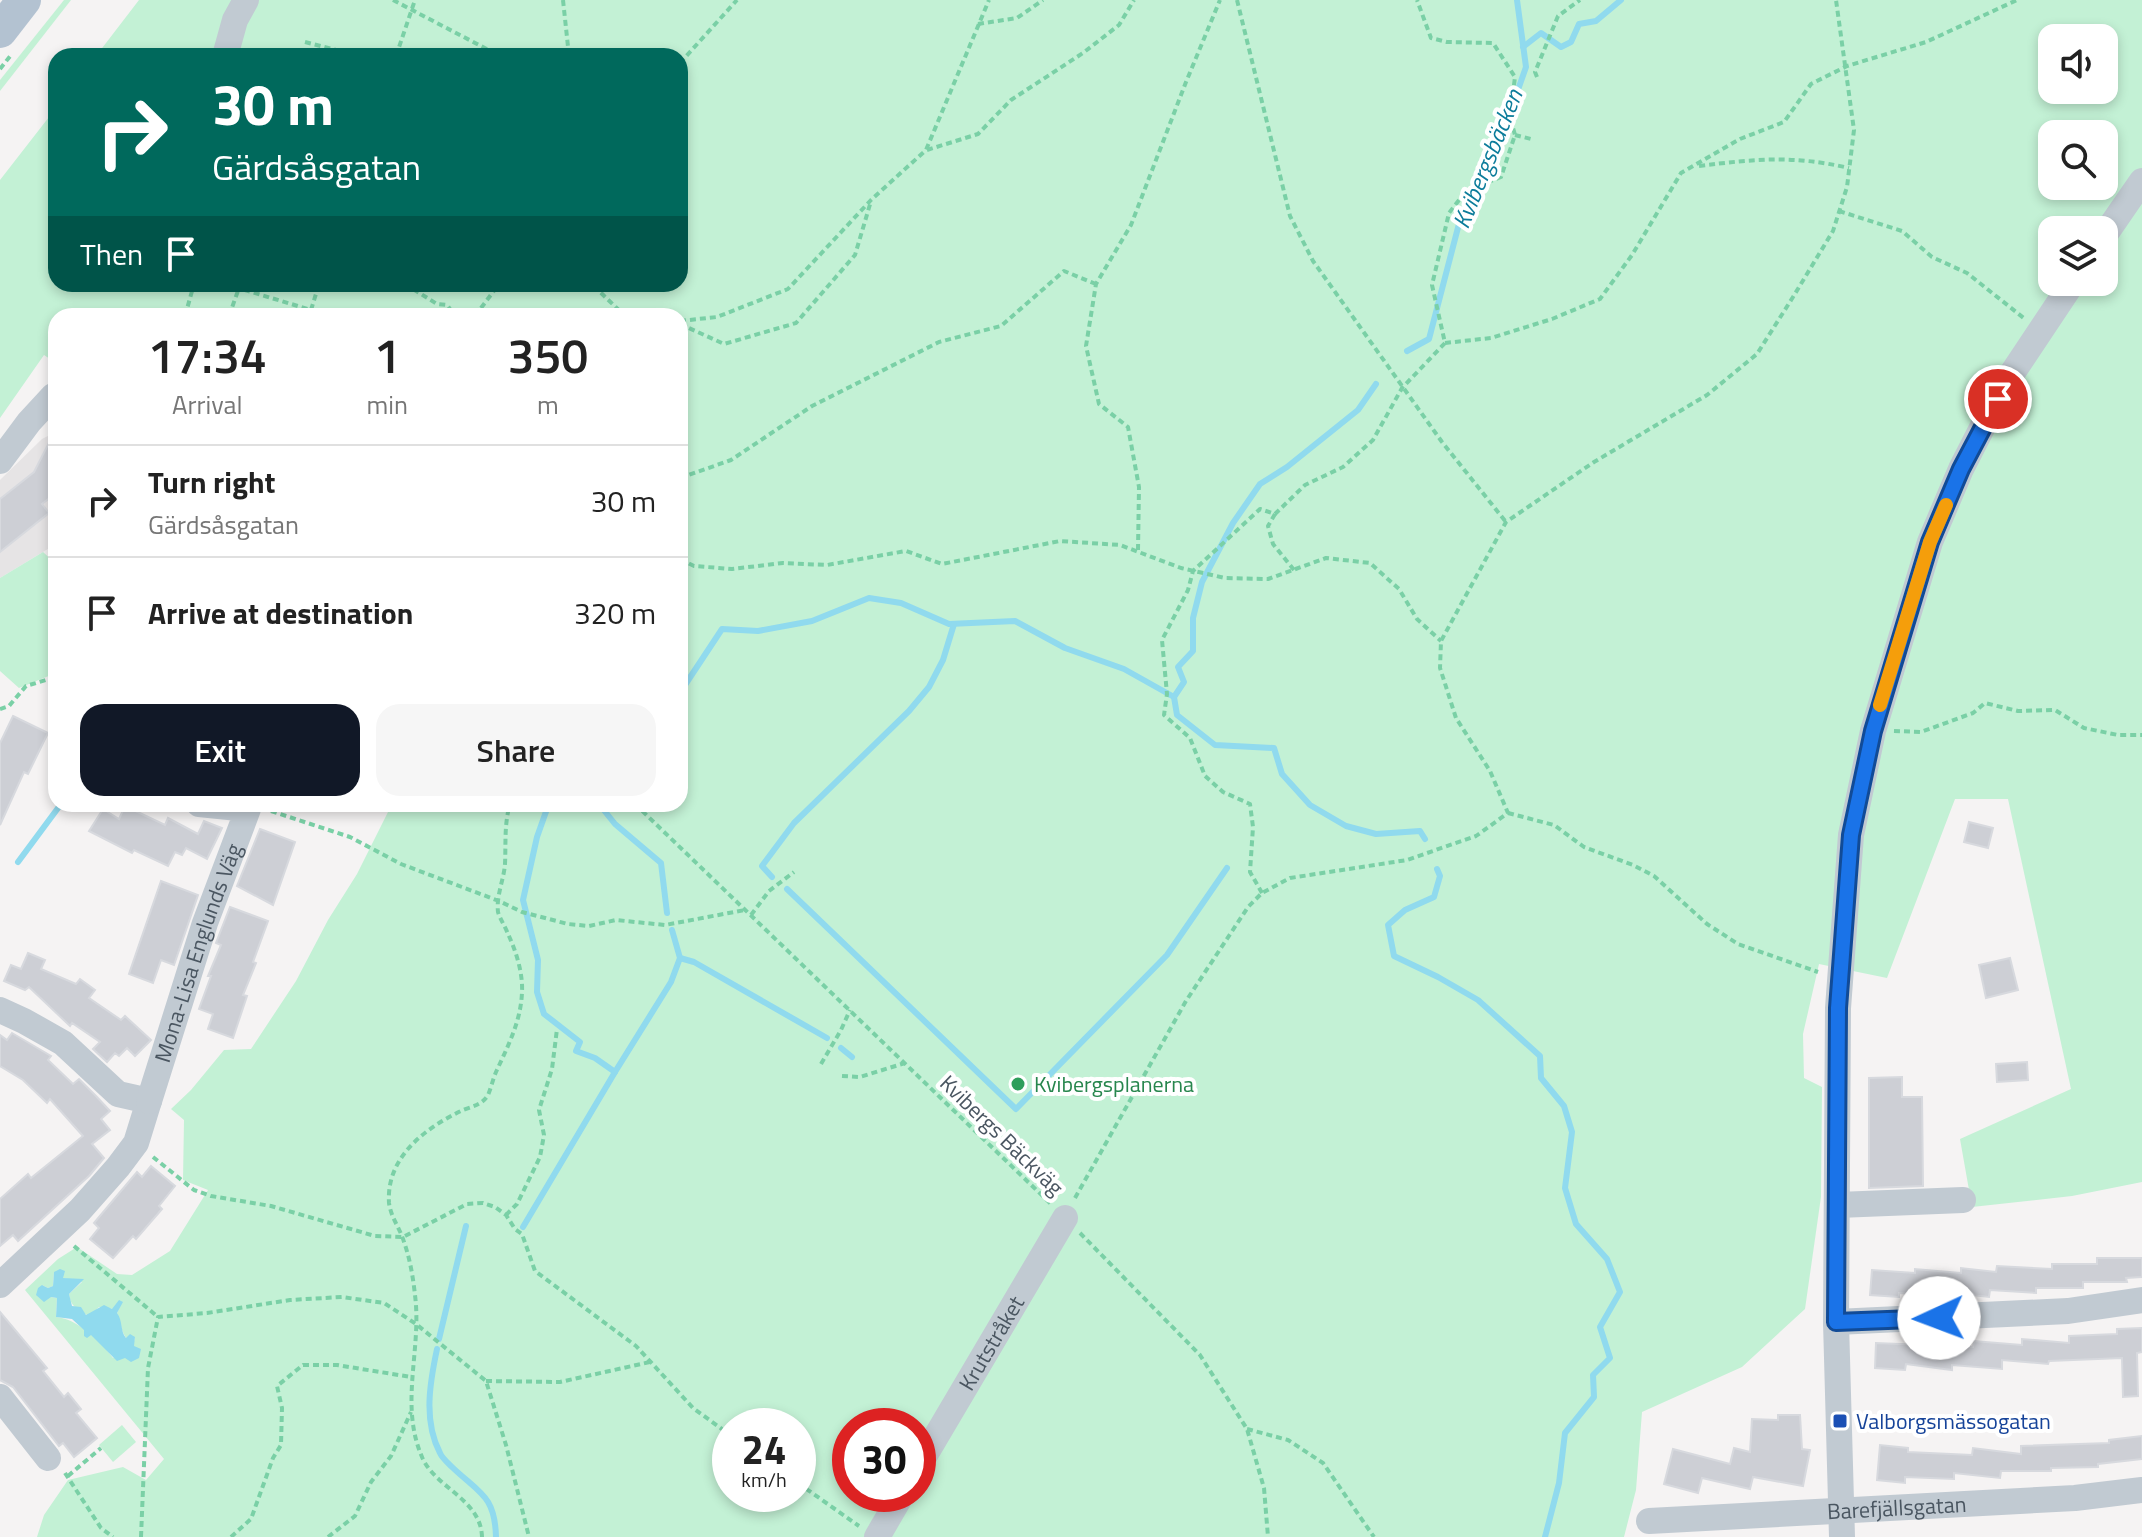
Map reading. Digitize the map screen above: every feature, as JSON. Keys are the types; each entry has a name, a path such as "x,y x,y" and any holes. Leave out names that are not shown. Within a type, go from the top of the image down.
{"main road":[{"path":"0,31 24,0"}],"street":[{"path":"227,48 235,20 246,0"},
{"path":"2118,216 2142,181"},
{"path":"1842,1524 1836,1322 1840,977 1851,835 1873,731 1930,542 1961,469 2013,372 2064,296"},
{"path":"0,461 48,401"},
{"name":"Mona-Lisa Englunds Väg","path":"136,1143 205,923 247,812"},
{"path":"0,1010 63,1043 118,1094 149,1101"},
{"path":"0,1285 80,1210 136,1143"},
{"path":"1838,1205 1963,1200"},
{"name":"Krutstråket","path":"936,1437 1065,1218"},
{"path":"1836,1322 2068,1311 2142,1300"},
{"path":"0,1397 48,1458"},
{"name":"Barefjällsgatan","path":"1649,1521 1842,1524 2142,1490"},
{"path":"869,1533 887,1512"}],"path":[{"path":"393,0 485,48"},
{"path":"399,48 415,0"},
{"path":"563,0 568,48"},
{"path":"688,54 737,0"},
{"path":"926,150 989,0"},
{"path":"978,24 1017,18 1043,0"},
{"path":"688,322 717,317 788,289 871,200 926,150 978,134 1011,100 1083,53 1119,25 1134,0"},
{"path":"1138,550 1139,487 1128,427 1099,404 1086,346 1096,284 1131,225 1220,0"},
{"path":"1237,0 1290,216 1313,261 1402,388 1506,522"},
{"path":"1417,0 1431,38 1447,42 1493,43 1515,77 1510,117 1515,135 1501,177 1466,191 1449,213 1432,285 1445,343"},
{"path":"1537,77 1535,72 1558,16 1580,0"},
{"path":"1508,813 1490,771 1456,718 1440,668 1441,641 1506,522 1594,462 1707,395 1757,354 1833,231 1849,168 1854,130 1836,0"},
{"path":"1295,571 1273,544 1268,526 1275,514 1305,485 1343,467 1373,440 1402,388 1445,343 1491,338 1552,319 1600,299 1632,255 1681,173 1740,139 1784,122 1811,84 1847,66 1926,42 2017,0"},
{"path":"305,42 329,48"},
{"path":"1515,135 1531,139"},
{"path":"1697,166 1767,157 1817,160 1849,168"},
{"path":"1503,172 1510,174"},
{"path":"688,327 724,344 796,323 855,255 871,200"},
{"path":"1839,211 1902,231 1932,257 1967,273 2040,331"},
{"path":"688,475 731,460 812,406 939,342 1001,326 1064,271 1096,284"},
{"path":"252,292 304,308"},
{"path":"418,292 449,308"},
{"path":"600,292 617,308"},
{"path":"1262,893 1250,872 1253,827 1250,804 1223,792 1205,776 1190,738 1164,715 1167,694 1162,640 1188,590 1193,571 1260,509 1275,514"},
{"path":"688,563 732,569 783,563 827,565 906,551 942,564 1060,541 1120,545 1193,571 1225,578 1268,579 1326,558 1370,563 1399,589 1417,619 1441,641"},
{"path":"0,709 9,706 26,686 48,679"},
{"path":"1873,731 1921,732 1973,713 1985,703 2018,711 2055,710 2084,728 2118,735 2142,735"},
{"path":"277,812 350,837 401,864 529,914 589,926 616,920 665,925 745,910"},
{"path":"482,1537 477,1516 434,1475 423,1460 415,1438 411,1377 416,1324 414,1288 403,1237 394,1224 389,1204 390,1177 401,1155 444,1121 480,1105 487,1097 511,1042 523,991 517,954 499,915 505,866 504,824 508,812"},
{"name":"Kvibergs Bäckväg","path":"643,812 1065,1218 1200,1355 1247,1429 1264,1488 1268,1537"},
{"path":"1065,1218 1099,1152 1126,1110 1186,1001 1248,907 1262,893 1290,878 1407,860 1476,836 1508,813"},
{"path":"1508,813 1554,825 1584,847 1654,876 1707,924 1738,944 1813,971 1840,977"},
{"path":"751,915 769,891 794,872"},
{"path":"821,1064 850,1010"},
{"path":"506,1215 517,1204 540,1157 544,1135 539,1110 552,1069 557,1029"},
{"path":"842,1076 860,1077 905,1063"},
{"path":"136,1143 194,1190 211,1196 271,1206 375,1236 403,1237 467,1204 483,1203 495,1207 522,1234 535,1271 636,1346 693,1408 712,1422"},
{"path":"58,1231 158,1317 290,1300 342,1297 384,1303 416,1324 486,1381 529,1537"},
{"path":"141,1537 148,1368 158,1317"},
{"path":"486,1381 560,1382 651,1361"},
{"path":"231,1537 251,1519 273,1458 281,1445 282,1408 277,1386 303,1365 337,1365 411,1377"},
{"path":"328,1537 355,1516 371,1482 391,1456 412,1410"},
{"path":"1247,1429 1288,1440 1323,1463 1374,1537"},
{"path":"101,1448 68,1476 70,1484 101,1528 113,1537"},
{"path":"816,1496 869,1533"}],"shaded area":[{"path":"48,436 48,549 0,578 0,480"}],"green space":[{"path":"64,0 71,0 0,91 0,80"},
{"path":"139,0 2142,0 2142,1182 2072,1196 1972,1207 1960,1139 2071,1089 2008,799 1955,799 1887,978 1819,964 1803,1034 1804,1078 1822,1087 1821,1197 1805,1309 1742,1367 1642,1412 1636,1490 1624,1537 37,1537 44,1515 68,1480 123,1467 146,1480 164,1459 25,1290 58,1259 77,1247 117,1274 132,1275 170,1251 208,1190 183,1180 184,1120 171,1109 224,1050 251,1049 296,981 328,920 357,874 388,812 688,812 688,308 48,308 48,358 44,355 0,418 0,180 48,118 48,292 688,292 688,48 102,48","holes":["54,1272 63,1278 82,1282 69,1294 72,1304 87,1315 99,1307 113,1309 122,1302 117,1313 126,1338 135,1337 133,1346 113,1358 88,1332 64,1318 56,1317 57,1298 51,1297 42,1285 48,1288 53,1286"]},
{"path":"43,552 48,557 48,676 19,688 0,671 0,578"},
{"path":"122,1425 136,1442 113,1462 99,1445"}],"water":[{"path":"60,1269 65,1271 63,1278 84,1279 69,1294 72,1306 81,1307 86,1315 104,1305 112,1309 119,1300 123,1302 117,1313 126,1338 130,1334 135,1337 134,1346 141,1349 139,1358 131,1362 125,1358 117,1361 91,1335 87,1338 84,1336 84,1330 72,1319 56,1317 57,1298 51,1297 44,1302 36,1295 42,1285 48,1288 53,1286 54,1272"}],"building":[{"path":"48,445 48,499 42,504 48,514 0,552 0,499 34,472"},
{"path":"13,716 48,733 28,774 24,772 0,825 0,743"},
{"path":"101,812 108,812 119,819 122,812 138,812 165,825 168,818 198,834 204,821 222,828 207,859 186,848 182,855 175,852 168,866 134,850 132,853 89,831"},
{"path":"1969,822 1993,828 1988,848 1964,842"},
{"path":"260,829 295,842 273,905 237,886"},
{"path":"161,881 198,895 174,965 161,960 153,983 129,974"},
{"path":"230,907 268,921 243,995 247,996 233,1038 208,1029 213,1014 199,1009 221,945 216,943"},
{"path":"28,953 45,960 41,969 76,984 80,979 95,990 89,998 121,1020 125,1016 151,1040 135,1056 127,1048 119,1056 115,1053 107,1062 93,1049 100,1042 72,1023 70,1026 29,987 25,990 4,981 11,965 21,969"},
{"path":"2010,958 2018,990 1986,998 1979,965"},
{"path":"12,1033 51,1056 48,1060 73,1084 79,1079 110,1111 101,1119 110,1130 92,1144 104,1158 89,1176 18,1241 13,1235 0,1246 0,1199 28,1174 31,1178 83,1136 50,1099 47,1103 23,1080 0,1066 0,1035 7,1040"},
{"path":"2027,1062 2028,1080 1997,1082 1996,1064"},
{"path":"1902,1077 1902,1097 1922,1097 1923,1186 1869,1188 1869,1078"},
{"path":"151,1166 175,1186 159,1206 162,1209 136,1239 133,1236 113,1258 90,1239 99,1228 94,1223 137,1172 142,1177"},
{"path":"2097,1258 2142,1258 2142,1277 2126,1278 2127,1282 2083,1282 2083,1288 2036,1288 2036,1293 1990,1290 1989,1297 1944,1292 1944,1296 1870,1295 1872,1270 1915,1273 1915,1269 1961,1273 1961,1268 1996,1272 1997,1266 2052,1269 2052,1264 2097,1264"},
{"path":"0,1312 47,1368 43,1371 64,1397 68,1393 81,1409 76,1413 97,1438 74,1457 63,1443 59,1446 13,1387 0,1380"},
{"path":"2142,1328 2142,1352 2137,1353 2138,1396 2123,1397 2122,1358 2049,1361 2048,1364 2002,1360 2002,1369 1952,1365 1952,1370 1906,1364 1905,1370 1875,1368 1876,1343 1925,1345 1925,1342 1973,1347 1974,1341 2022,1345 2022,1339 2069,1343 2069,1336 2117,1334 2117,1329"},
{"path":"1778,1415 1800,1415 1802,1449 1810,1450 1803,1486 1753,1477 1750,1489 1702,1478 1698,1493 1664,1484 1673,1449 1730,1464 1734,1448 1750,1452 1752,1419 1778,1420"},
{"path":"2142,1436 2142,1459 2098,1464 2098,1467 2001,1471 2000,1478 1954,1473 1954,1479 1905,1477 1905,1483 1877,1480 1880,1445 1908,1448 1908,1452 1972,1455 1973,1448 2021,1454 2021,1446 2109,1443 2109,1440"}],"waterway":[{"name":"Kvibergsbäcken","path":"1407,351 1429,339 1461,216 1500,141 1526,67 1517,0"},
{"path":"1523,47 1541,33 1561,47 1571,42 1579,24 1596,21 1621,0"},
{"name":"Kvibergsbäcken","path":"1376,384 1358,410 1287,467 1260,484 1233,523 1202,582 1193,618 1193,651 1178,667 1184,682 1174,697 1177,715 1215,745 1274,748 1282,774 1310,805 1346,826 1376,834 1420,831 1425,839"},
{"path":"688,680 722,629 758,631 812,621 869,598 901,603 949,624 1015,621 1065,648 1124,669 1174,697"},
{"path":"772,877 762,866 794,823 909,711 929,687 943,660 954,624"},
{"path":"18,862 55,812"},
{"path":"523,1227 615,1072 595,1058 576,1051 580,1042 544,1014 537,992 538,960 523,900 546,812"},
{"path":"605,812 661,863 667,913"},
{"path":"787,889 1016,1109 1167,955 1227,868"},
{"name":"Kvibergsbäcken","path":"1437,869 1440,876 1434,897 1405,910 1388,925 1394,956 1478,1000 1540,1056 1541,1078 1564,1106 1572,1132 1565,1188 1576,1224 1607,1259 1620,1292 1600,1327 1610,1358 1593,1375 1594,1397 1565,1433 1559,1483 1545,1537"},
{"path":"615,1072 671,982 680,958 672,930"},
{"path":"680,958 694,962 827,1038"},
{"path":"841,1048 852,1057"},
{"path":"439,1339 466,1226"},
{"path":"437,1349 430,1401 435,1441 444,1459 489,1503 496,1537"}],"slow traffic":[{"path":"1880,705 1930,542 1946,505"}],"place":[{"name":"Kvibergsplanerna","path":"1018,1084"},
{"name":"Valborgsmässogatan","path":"1840,1421"}],"route":[{"path":"1939,1318 1836,1322 1838,1008 1851,835 1873,731 1930,542 1961,469 1998,399"}]}
